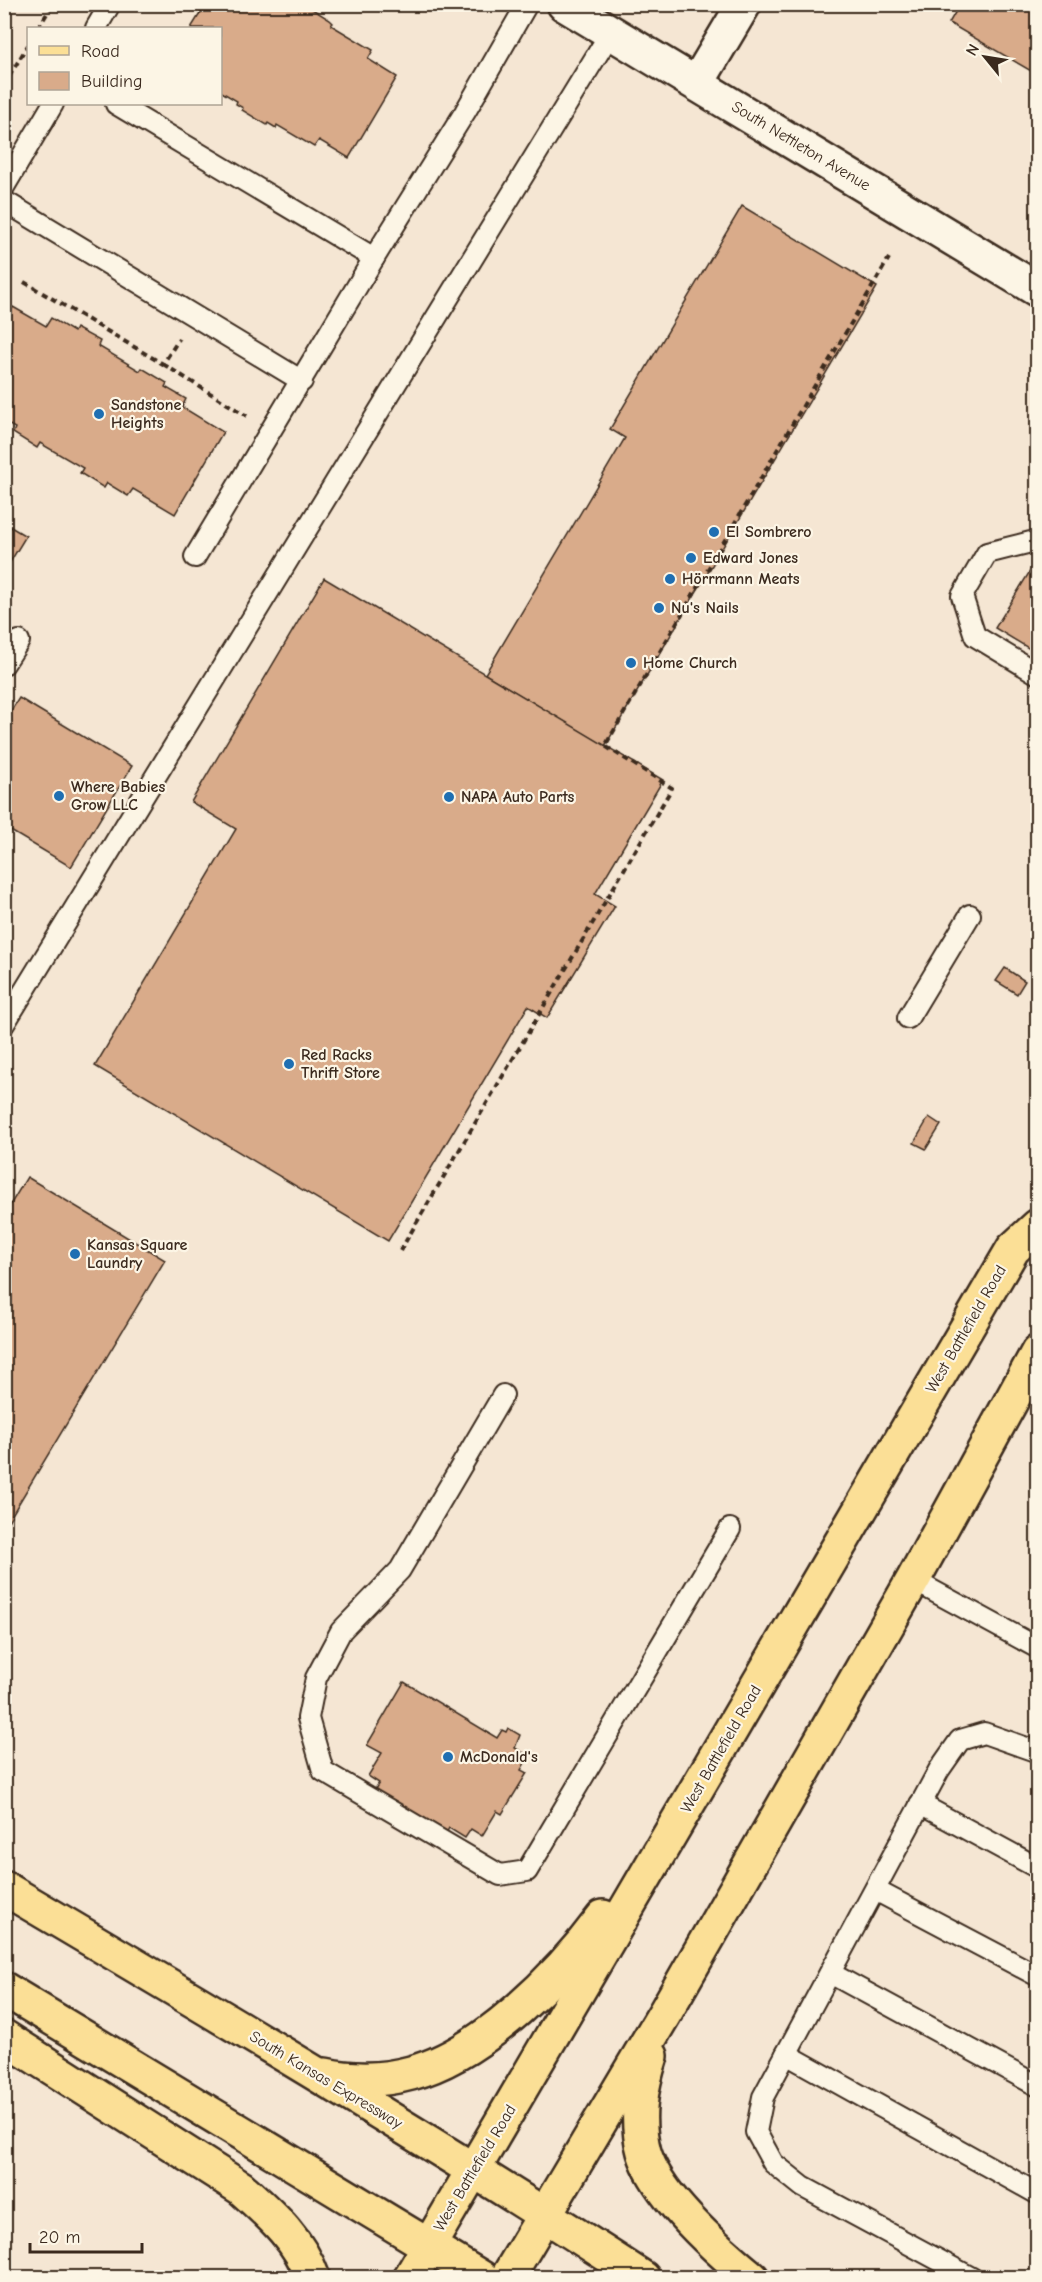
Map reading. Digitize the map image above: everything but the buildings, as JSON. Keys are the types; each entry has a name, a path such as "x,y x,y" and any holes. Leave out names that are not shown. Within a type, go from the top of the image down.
{"main road":[{"name":"West Battlefield Road","path":"410,2277 1012,1249 1038,1226"},
{"path":"507,2277 666,2011 913,1580 1038,1352"},
{"path":"316,2073 367,2080 413,2073 455,2054 494,2029 557,1972 590,1936 703,1779"},
{"name":"South Kansas Expressway","path":"4,1888 316,2073 546,2214 643,2277"},
{"path":"4,1989 482,2277"},
{"path":"666,2011 640,2098 640,2127 645,2153 657,2177 678,2206 706,2236 752,2277"},
{"path":"4,2037 241,2188 293,2238 308,2263 313,2277"}],"street":[{"name":"South Nettleton Avenue","path":"564,4 1038,290"},
{"path":"698,83 744,4"}],"lane":[{"path":"97,27 111,4"},
{"path":"195,557 374,258 465,112 527,4"},
{"path":"4,1024 611,32"},
{"path":"4,187 52,105"},
{"path":"118,105 374,258"},
{"path":"4,201 302,381"},
{"path":"1038,546 1032,542 987,554 962,596 975,636 1038,674"},
{"path":"4,664 19,641"},
{"path":"908,1018 970,915"},
{"path":"503,1395 400,1570 341,1631 316,1678 308,1718 323,1771 500,1875 527,1871 730,1528"},
{"path":"913,1580 1038,1648"},
{"path":"972,2277 803,2187 773,2163 756,2132 763,2097 920,1804 939,1770 960,1740 984,1734 1038,1752"},
{"path":"920,1804 1038,1868"},
{"path":"875,1890 1038,1976"},
{"path":"830,1972 1038,2086"},
{"path":"786,2054 1038,2194"}],"path":[{"path":"39,27 53,4"},
{"path":"4,85 27,47"},
{"path":"400,1251 672,788 605,746 889,258"},
{"path":"24,282 250,418"},
{"path":"163,364 193,315"}],"place":[{"name":"Sandstone Heights","path":"99,414"},
{"name":"El Sombrero","path":"714,532"},
{"name":"Edward Jones","path":"691,558"},
{"name":"Hörrmann Meats","path":"670,579"},
{"name":"Nu's Nails","path":"659,608"},
{"name":"Home Church","path":"631,663"},
{"name":"Where Babies Grow LLC","path":"59,796"},
{"name":"NAPA Auto Parts","path":"449,797"},
{"name":"Red Racks Thrift Store","path":"289,1064"},
{"name":"Kansas Square Laundry","path":"75,1254"},
{"name":"McDonald's","path":"448,1757"}]}
